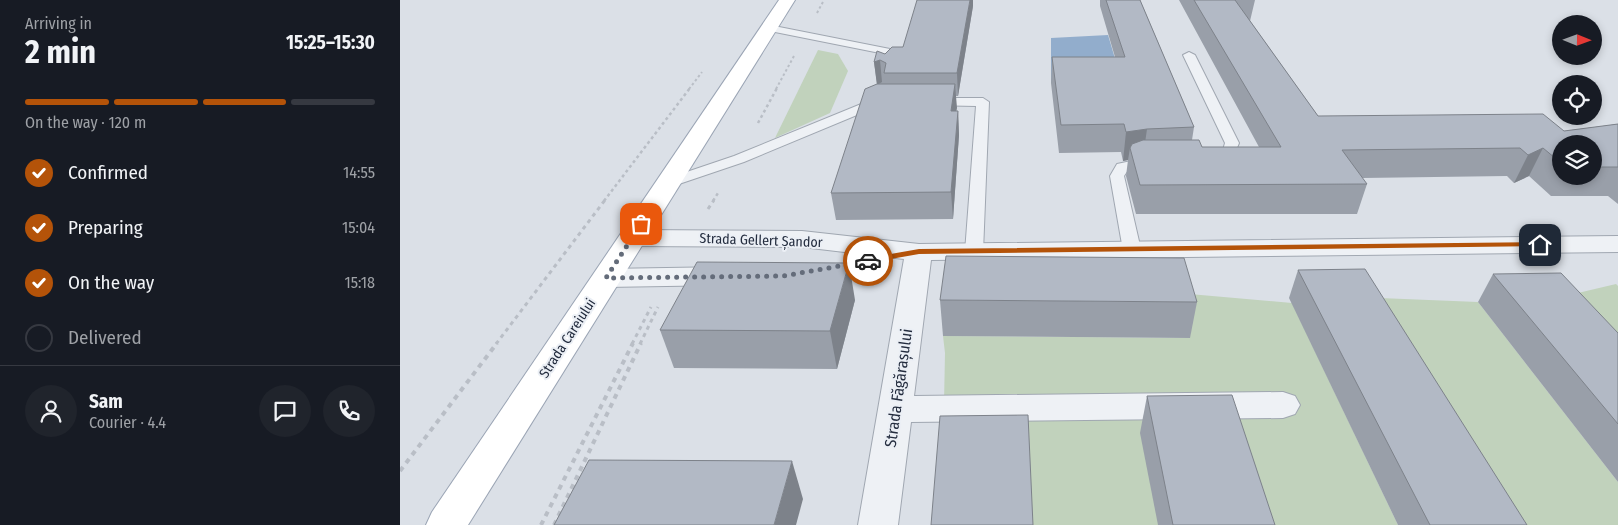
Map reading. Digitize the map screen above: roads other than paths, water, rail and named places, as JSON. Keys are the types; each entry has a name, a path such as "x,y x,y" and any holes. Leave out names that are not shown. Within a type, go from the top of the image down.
{"main road":[{"name":"Strada Careiului","path":"446,525 787,0"}],"street":[{"name":"Strada Gellert Șandor","path":"632,238 802,239 919,252 1618,244"},
{"name":"Strada Gellert Șandor","path":"831,267 919,252"},
{"name":"Strada Făgărașului","path":"878,525 919,252"},
{"path":"606,278 755,276"},
{"path":"895,409 1284,405"}],"lane":[{"path":"769,28 891,52 886,71"},
{"path":"1189,54 1232,142 1229,152 1218,159 1195,161"},
{"path":"668,183 739,159 881,97"},
{"path":"916,102 984,102 974,252"},
{"path":"1132,250 1117,176 1122,167 1139,162 1167,161"}],"water":[{"path":"1108,35 1122,82 1051,83 1051,38"}]}
